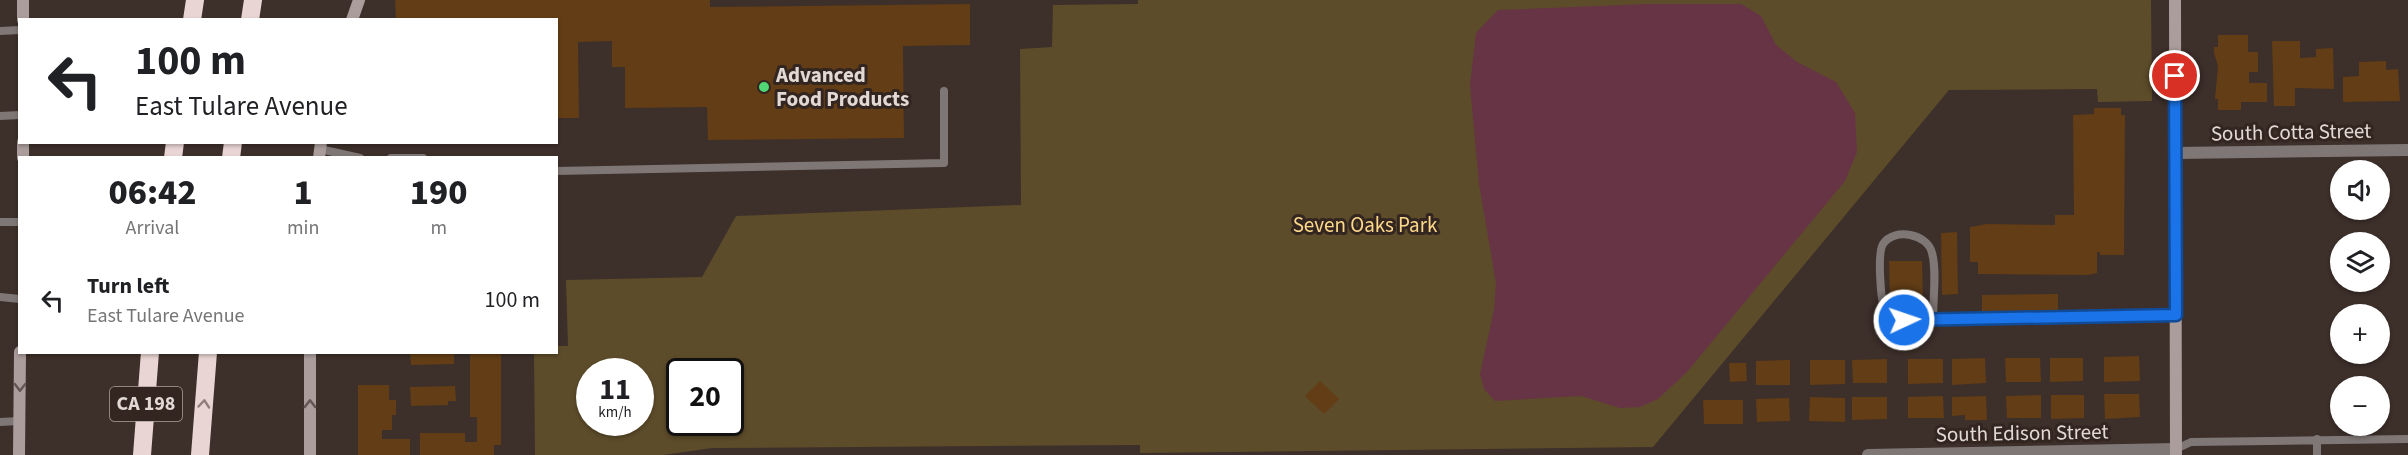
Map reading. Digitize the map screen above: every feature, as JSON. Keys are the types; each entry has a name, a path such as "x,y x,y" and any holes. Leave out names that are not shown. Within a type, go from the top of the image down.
{"highway":[{"path":"192,18 195,0"},
{"path":"250,18 253,0"},
{"name":"CA 198","path":"142,455 150,354"},
{"name":"CA 198","path":"200,455 208,354"}],"street":[{"path":"22,0 23,18"},
{"path":"353,18 358,0"},
{"path":"2175,0 2176,452"},
{"name":"South Cotta Street","path":"2175,153 2408,150"},
{"path":"19,455 20,354"},
{"path":"310,354 310,455"},
{"name":"South Edison Street","path":"1868,455 2176,452"}],"lane":[{"path":"0,31 18,30"},
{"path":"558,171 944,163 944,91"},
{"path":"0,116 18,116"},
{"path":"320,150 350,156"},
{"path":"0,222 18,222"},
{"path":"1933,318 1932,252 1925,241 1917,236 1903,235 1890,239 1883,245 1881,253 1881,300 1884,309 1904,320 2176,315"},
{"path":"0,297 18,299"},
{"path":"0,422 19,422"},
{"path":"2317,439 2317,455"},
{"path":"2176,452 2191,442 2408,439"}],"green space":[{"name":"Seven Oaks Park","path":"1138,0 2151,0 2152,101 2098,102 2097,89 1949,90 1653,447 1140,453 1140,445 712,448 663,455 535,455 534,354 558,354 558,346 568,346 566,280 702,277 736,216 1021,205 1020,49 1052,47 1053,5 1138,4"}],"shaded area":[{"path":"1648,4 1741,4 1761,16 1776,45 1797,62 1836,82 1855,113 1857,152 1845,181 1687,372 1658,399 1640,407 1620,408 1581,396 1495,401 1484,389 1480,374 1494,310 1496,283 1479,184 1470,85 1476,33 1498,10"}],"building":[{"name":"Advanced Food Products","path":"395,0 710,0 710,7 970,4 970,45 903,46 904,138 708,140 707,107 625,108 625,67 612,67 612,41 578,42 579,118 558,118 558,18 396,18"},
{"path":"2218,35 2248,35 2248,52 2258,52 2258,72 2249,72 2249,83 2267,83 2267,102 2241,102 2241,110 2218,110 2218,99 2215,99 2218,66 2214,47 2218,47"},
{"path":"2272,41 2300,41 2300,58 2316,57 2316,49 2333,48 2334,89 2295,88 2295,106 2274,106"},
{"path":"2386,61 2386,70 2398,69 2400,101 2343,102 2343,77 2359,76 2359,62"},
{"path":"2094,108 2121,108 2121,115 2125,115 2124,255 2100,255 2100,252 2097,252 2097,273 2088,275 1978,274 1978,262 1970,262 1970,227 1987,224 2055,225 2055,215 2074,215 2073,115 2094,114"},
{"path":"1957,232 1958,294 1942,295 1941,233"},
{"path":"1889,261 1922,261 1923,301 1890,301"},
{"path":"2058,294 2058,311 1982,313 1982,295"},
{"path":"410,354 454,354 454,364 411,365"},
{"path":"470,354 501,354 501,445 494,445 494,455 420,455 420,433 465,433 465,442 477,442 477,417 470,417"},
{"path":"2139,356 2140,381 2104,382 2104,357"},
{"path":"1985,358 1986,383 1952,385 1952,359"},
{"path":"2005,358 2040,358 2041,382 2006,382"},
{"path":"2050,358 2083,358 2083,381 2050,382"},
{"path":"1887,359 1887,383 1853,383 1852,360"},
{"path":"1908,359 1943,359 1943,383 1908,384"},
{"path":"1790,360 1790,385 1756,385 1756,361"},
{"path":"1810,360 1845,360 1845,384 1810,385"},
{"path":"1729,363 1746,363 1747,381 1730,382"},
{"path":"1320,381 1339,399 1324,414 1305,396"},
{"path":"358,385 389,385 389,400 396,400 396,415 392,415 392,430 382,430 382,439 410,439 410,455 358,455"},
{"path":"455,386 456,401 448,401 448,405 411,406 410,387"},
{"path":"2104,394 2139,394 2140,417 2105,419"},
{"path":"2041,395 2041,418 2007,418 2006,396"},
{"path":"2051,395 2084,395 2084,418 2051,419"},
{"path":"1943,396 1944,418 1908,418 1908,397"},
{"path":"1986,396 1987,420 1965,420 1965,415 1952,416 1952,397"},
{"path":"1810,397 1845,398 1845,422 1809,421"},
{"path":"1852,397 1887,397 1887,419 1852,420"},
{"path":"1789,398 1790,421 1757,422 1756,399"},
{"path":"1703,400 1743,400 1743,424 1704,424"}],"place":[{"name":"Advanced Food Products","path":"764,87"}],"route":[{"path":"1904,320 2176,315 2175,76"}]}
